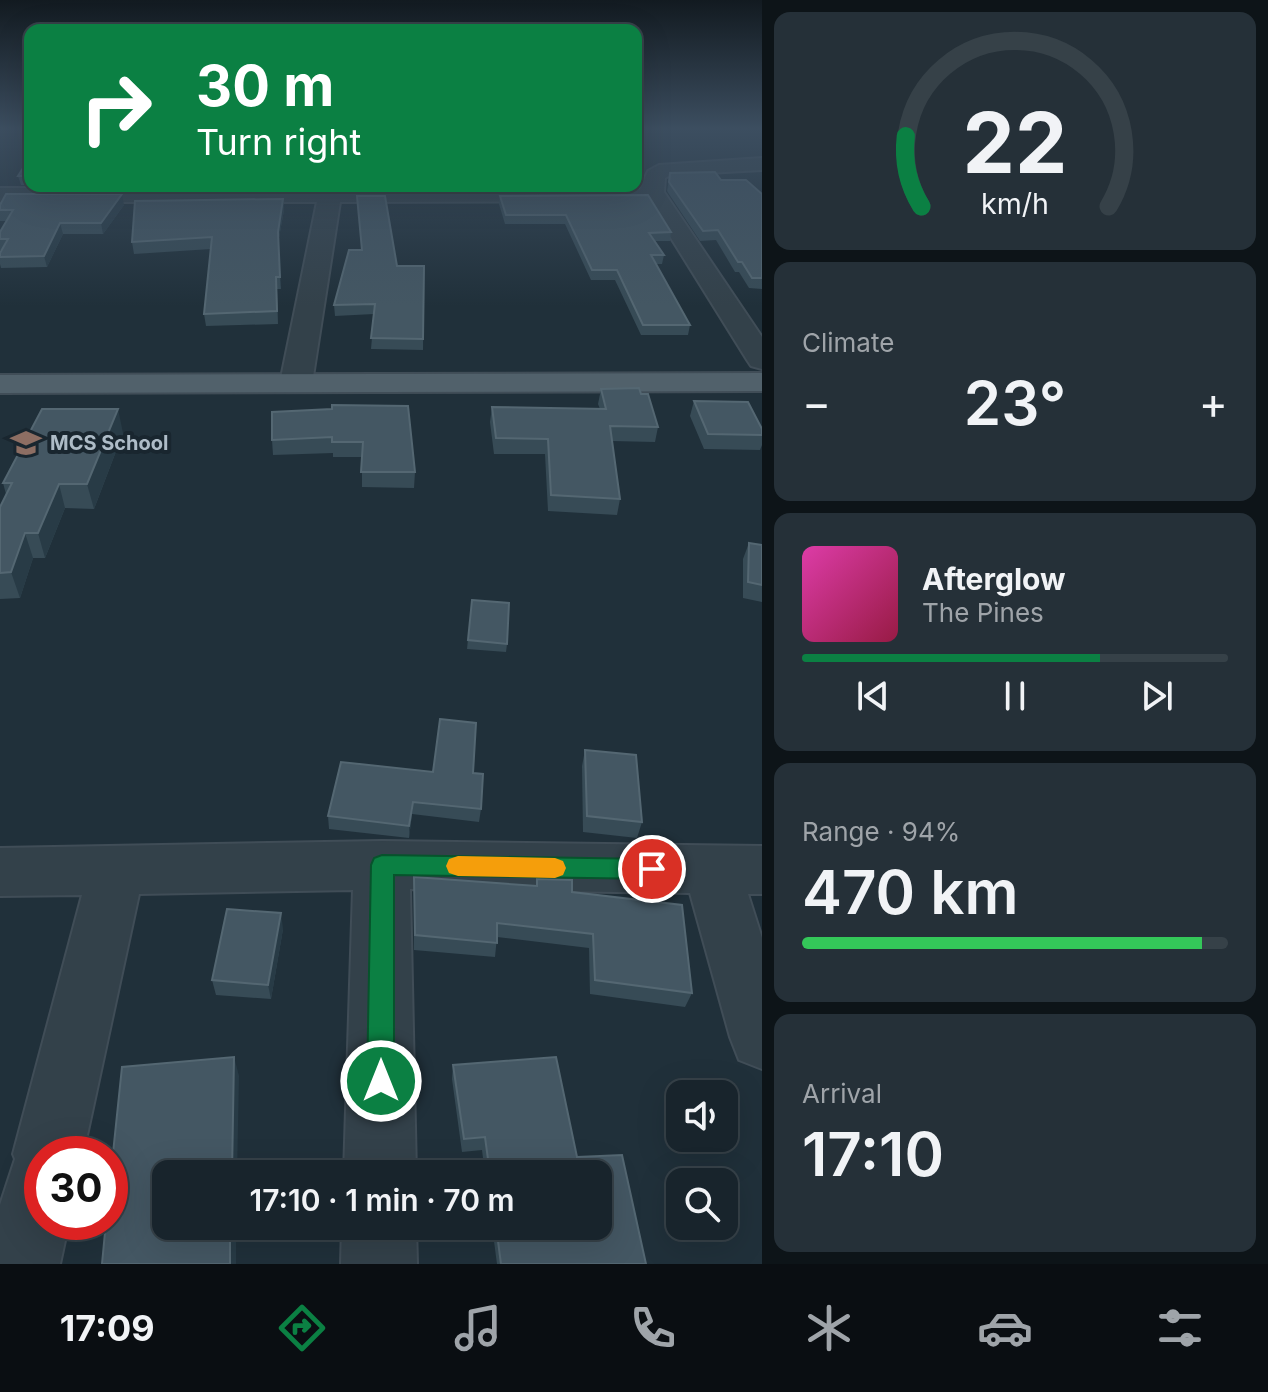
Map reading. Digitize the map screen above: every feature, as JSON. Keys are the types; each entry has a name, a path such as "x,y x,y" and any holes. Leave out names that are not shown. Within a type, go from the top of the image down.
{"main road":[{"path":"0,384 762,382"}],"street":[{"path":"653,188 653,192 762,360"},
{"path":"0,196 643,196 653,192"},
{"path":"296,383 330,195"},
{"path":"380,1160 382,865"},
{"path":"0,872 382,865 737,870 762,1037"},
{"path":"52,1136 116,871"},
{"path":"22,1264 28,1240"},
{"path":"379,1240 379,1264"}],"building":[{"path":"673,188 755,188 762,194 762,278 752,278 718,230 703,231"},
{"path":"6,194 122,194 101,223 60,223 44,256 0,257 8,239 0,239 0,232 13,210 0,210"},
{"path":"648,195 671,232 649,233 664,255 651,255 690,325 643,325 617,270 592,270 566,215 506,215 500,196"},
{"path":"357,196 385,196 397,266 424,266 423,339 371,338 375,304 334,305 349,250 362,250"},
{"path":"283,199 278,232 280,277 276,277 277,311 204,314 212,237 132,242 135,201"},
{"path":"639,388 641,394 648,394 658,427 610,426 620,499 551,495 548,439 496,438 492,407 606,409 601,389"},
{"path":"694,401 748,402 762,435 708,434"},
{"path":"332,405 408,406 415,472 361,472 363,442 332,442 332,437 272,440 272,412 332,409"},
{"path":"42,409 118,409 87,484 59,484 38,533 25,533 11,572 0,573 0,507 12,483 3,483"},
{"path":"749,543 762,545 762,585 748,582"},
{"path":"472,600 509,603 507,644 468,640"},
{"path":"440,719 476,723 473,773 483,774 481,809 413,802 409,826 328,816 341,762 433,772"},
{"path":"585,750 636,755 642,822 587,816"},
{"path":"414,877 537,886 537,879 572,880 572,892 682,905 692,993 595,980 593,934 497,923 497,943 415,935"},
{"path":"227,909 281,913 268,985 212,980"},
{"path":"234,1057 232,1160 152,1160 152,1240 230,1240 230,1264 102,1264 104,1240 128,1240 128,1136 115,1136 122,1067"},
{"path":"556,1057 577,1157 622,1155 646,1264 501,1264 498,1240 612,1240 612,1160 488,1160 485,1137 464,1139 453,1065"}],"slow traffic":[{"path":"458,866 555,868"}],"place":[{"name":"MCS School","path":"26,443"}],"route":[{"path":"381,1081 382,865 652,869"}]}
